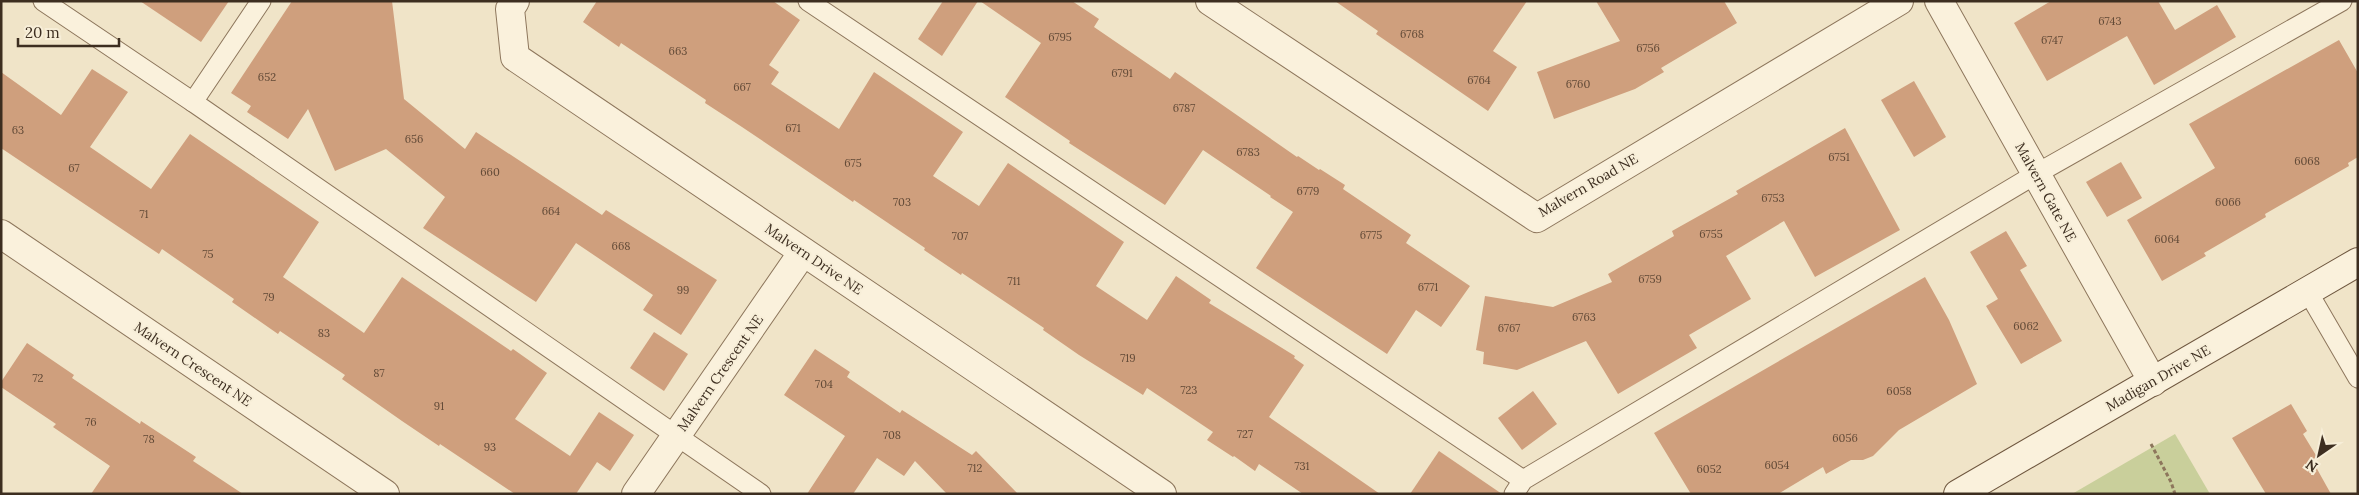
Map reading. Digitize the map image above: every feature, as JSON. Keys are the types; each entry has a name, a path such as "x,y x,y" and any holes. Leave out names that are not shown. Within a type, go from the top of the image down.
{"street":[{"name":"Malvern Drive NE","path":"515,1 510,9 514,57 1162,494"},
{"name":"Malvern Road NE","path":"1210,1 1536,218 1898,1"},
{"name":"Malvern Gate NE","path":"1940,1 2153,382"},
{"name":"Malvern Crescent NE","path":"1,234 385,494"},
{"name":"Malvern Crescent NE","path":"636,494 803,252"},
{"name":"Madigan Drive NE","path":"1958,494 2358,262"}],"lane":[{"path":"43,1 193,102 761,494"},
{"path":"193,102 261,1"},
{"path":"808,1 1518,487 2036,174 2342,1"},
{"path":"2308,292 2358,378"}],"path":[{"path":"2151,444 2172,482 2175,494"}],"green space":[{"path":"2175,434 2210,494 2072,494"}],"building":[{"path":"140,1 229,1 201,42"},
{"path":"292,1 392,1 404,99 465,149 476,132 602,215 606,210 717,280 681,335 643,310 653,295 576,243 536,302 423,228 445,197 386,149 335,171 308,109 288,139 247,112 251,106 231,93"},
{"path":"597,1 773,1 800,20 769,65 779,72 771,84 839,129 874,72 963,132 933,176 979,206 1008,163 1124,242 1096,286 1147,320 1176,276 1211,300 1209,303 1295,356 1294,358 1304,365 1269,417 1380,494 1303,494 1259,464 1255,471 1207,440 1213,432 1147,388 1143,395 1079,355 1043,330 1044,328 962,273 961,275 854,200 853,202 705,103 706,100 621,43 619,47 583,22"},
{"path":"943,1 978,1 942,56 918,39"},
{"path":"980,1 1072,1 1099,19 1094,27 1170,79 1175,72 1297,157 1345,185 1343,189 1411,235 1406,243 1470,286 1441,327 1416,310 1387,354 1256,268 1293,212 1203,150 1165,205 1069,143 1070,141 1005,97 1041,43"},
{"path":"1335,1 1527,1 1493,51 1517,67 1488,111 1376,34 1378,31"},
{"path":"1596,1 1724,1 1737,23 1661,68 1664,72 1635,89 1554,119 1537,72 1620,41"},
{"path":"2051,1 2158,1 2175,30 2217,5 2236,37 2154,85 2127,36 2047,81 2014,23"},
{"path":"2339,40 2358,73 2358,157 2348,163 2349,166 2265,214 2266,217 2204,253 2206,256 2162,281 2127,220 2215,168 2189,124"},
{"path":"92,69 128,92 90,147 151,189 190,134 319,222 283,277 364,333 402,277 511,351 513,349 547,373 515,419 570,456 599,412 634,435 610,471 597,462 576,494 515,494 402,421 342,379 345,375 280,331 278,334 232,302 234,299 162,249 159,254 1,148 1,72 61,115"},
{"path":"1914,81 1946,137 1914,157 1881,100"},
{"path":"1845,128 1900,230 1815,277 1784,221 1726,256 1751,299 1689,335 1697,348 1618,394 1586,341 1517,370 1483,364 1484,352 1476,350 1485,296 1553,307 1612,282 1608,274 1674,236 1672,231 1738,194 1736,191"},
{"path":"2121,162 2142,198 2107,217 2086,182"},
{"path":"2006,231 2027,266 2020,270 2062,341 2021,364 1986,306 1998,299 1970,252"},
{"path":"1925,277 1949,320 1977,384 1899,430 1873,456 1863,460 1851,460 1826,474 1823,467 1778,494 1691,494 1654,433"},
{"path":"654,332 688,354 664,391 630,368"},
{"path":"27,343 74,375 72,378 140,424 141,421 196,457 193,461 243,494 91,494 110,466 53,427 56,424 1,387 1,382"},
{"path":"815,349 850,372 847,377 900,413 902,410 972,455 976,451 1018,494 947,494 915,461 904,476 877,458 853,494 807,494 845,436 784,395"},
{"path":"1533,391 1557,424 1522,450 1498,418"},
{"path":"2291,404 2307,431 2303,434 2317,457 2312,460 2331,494 2266,494 2232,438"},
{"path":"1439,451 1502,494 1410,494"}]}
